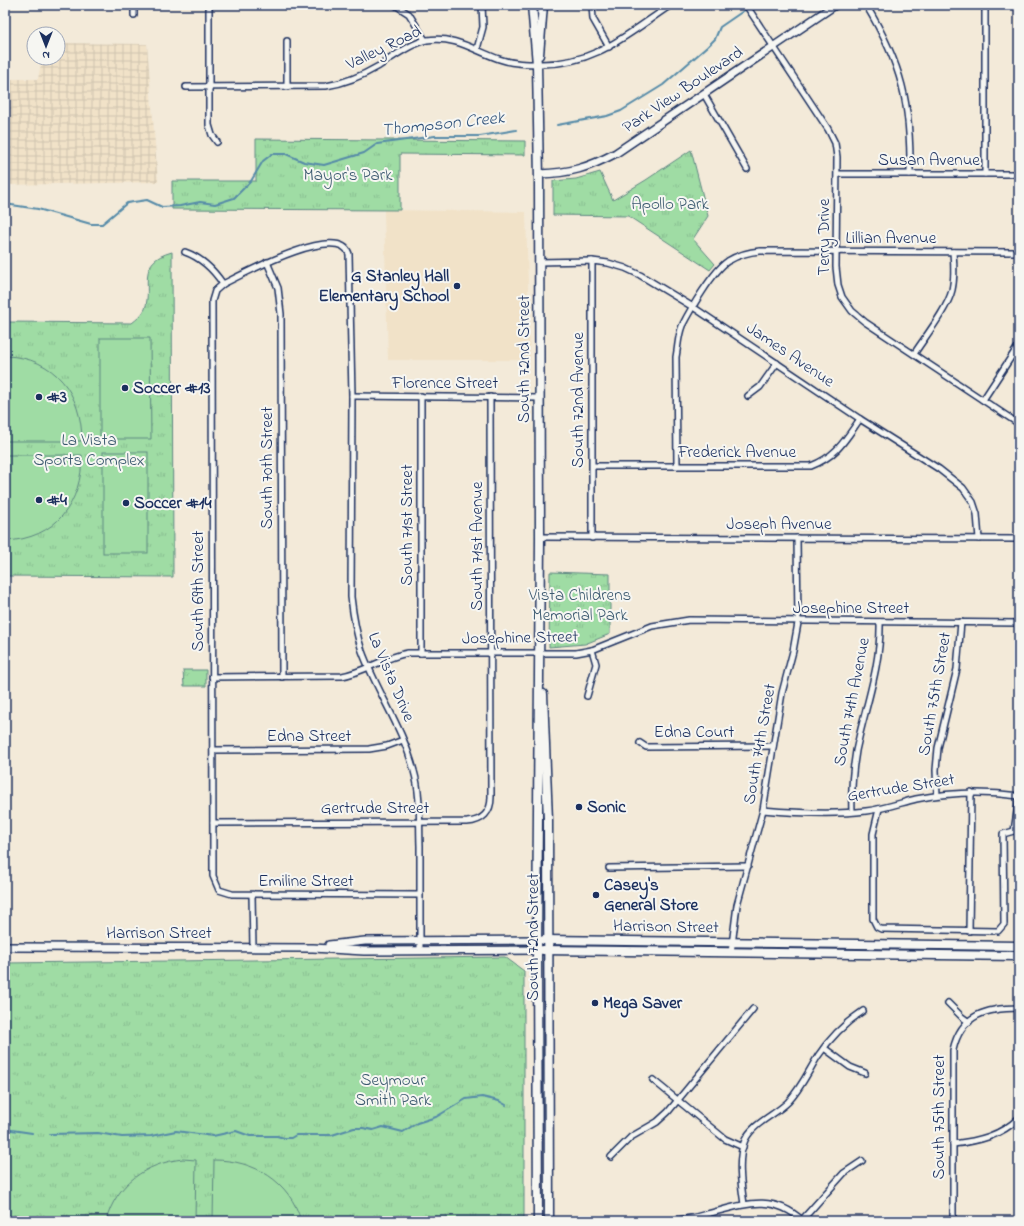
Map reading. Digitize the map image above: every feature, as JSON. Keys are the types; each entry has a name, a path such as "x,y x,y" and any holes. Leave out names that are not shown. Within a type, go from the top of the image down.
{"main road":[{"name":"South 72nd Street","path":"532,5 537,64 540,537 537,940 538,1221"},
{"name":"South 72nd Street","path":"537,64 541,40 543,5"},
{"name":"Park View Boulevard","path":"538,174 563,173 593,165 616,153 835,5"},
{"name":"South 72nd Street","path":"539,653 542,671 548,820 549,1221"},
{"name":"Harrison Street","path":"313,948 365,941 420,940 548,940 1019,946"},
{"name":"Harrison Street","path":"5,947 313,948 364,951 548,950 1019,956"}],"street":[{"path":"134,5 134,15"},
{"path":"210,5 210,125 212,135 217,142"},
{"path":"395,5 410,14 425,40"},
{"path":"477,49 483,27 482,5"},
{"path":"592,5 593,19 609,47"},
{"name":"Valley Road","path":"186,87 326,86 356,78 425,40 450,40 463,43 506,61 537,64 571,62 596,54 609,47 671,5"},
{"path":"866,5 889,48 900,75 909,117 910,174"},
{"path":"985,5 985,174"},
{"name":"Terry Drive","path":"748,7 835,143 838,174 838,285 842,297 852,312 1019,424"},
{"path":"287,41 287,87"},
{"path":"704,94 747,169"},
{"name":"Susan Avenue","path":"838,174 1019,174"},
{"name":"La Vista Drive","path":"267,262 287,253 312,247 332,245 344,247 350,258 352,396 351,597 357,636 369,667 403,740 416,777 420,822 420,950"},
{"name":"Lillian Avenue","path":"677,466 676,356 682,327 693,307 720,268 731,259 743,254 760,251 1019,252"},
{"path":"185,252 202,260 223,284 267,262"},
{"path":"914,354 945,305 952,290 954,274 953,252"},
{"name":"James Avenue","path":"538,262 592,261 608,263 640,275 693,307 860,419 939,469 963,488 973,502 977,514 979,539"},
{"name":"South 72nd Avenue","path":"592,261 592,538"},
{"name":"South 70th Street","path":"267,262 276,282 280,307 282,677"},
{"name":"South 69th Street","path":"212,864 211,309 214,294 223,284"},
{"path":"983,400 1019,345"},
{"path":"748,396 760,387 776,363"},
{"name":"Florence Street","path":"352,396 539,398"},
{"name":"South 71st Street","path":"421,396 421,653"},
{"name":"South 71st Avenue","path":"490,397 490,766"},
{"name":"Frederick Avenue","path":"592,466 812,466 825,461 833,455 860,419"},
{"name":"Joseph Avenue","path":"540,537 1019,539"},
{"name":"South 74th Street","path":"731,953 737,904 763,810 782,694 793,651 798,623 797,538"},
{"name":"Josephine Street","path":"212,677 342,676 369,667 397,655 421,653 576,653 592,650 633,632 672,621 798,623 962,622 1019,624"},
{"name":"South 74th Avenue","path":"852,812 851,791 854,767 859,734 877,666 880,622"},
{"name":"South 75th Street","path":"937,795 936,770 938,748 957,669 962,622"},
{"path":"587,696 596,664 592,650"},
{"name":"Edna Street","path":"212,750 369,749 387,746 403,740"},
{"name":"Edna Court","path":"640,743 646,747 773,746"},
{"name":"Gertrude Street","path":"212,823 472,822 485,816 490,804 490,766"},
{"path":"969,931 972,792"},
{"name":"Gertrude Street","path":"763,810 852,812 879,809 937,795 972,792 996,793 1019,797"},
{"path":"879,809 873,834 873,920 877,927 881,929 998,931 1004,924 1003,834 1016,831 1019,797"},
{"name":"Emiline Street","path":"212,864 213,878 219,890 232,894 420,895"},
{"path":"609,868 748,866"},
{"path":"252,895 253,948"},
{"path":"948,1003 962,1018 969,1022 991,1009 1019,1008"},
{"path":"611,1157 631,1137 662,1117 678,1100 753,1009"},
{"path":"744,1204 741,1158 745,1140 752,1130 778,1111 796,1092 824,1048 842,1028 863,1011"},
{"name":"South 75th Street","path":"953,1221 953,1050 958,1034 969,1022"},
{"path":"824,1048 850,1067 865,1073"},
{"path":"653,1080 725,1139 743,1146"},
{"path":"953,1144 972,1142 991,1137 1004,1130 1019,1118"},
{"path":"667,1221 708,1214 744,1204 761,1203 776,1205 794,1213 803,1220 844,1173 862,1161"},
{"path":"708,1214 710,1221"}],"shaded area":[{"path":"66,43 147,44 158,182 5,185 5,79 38,79 40,66 66,66"},
{"name":"G Stanley Hall Elementary School","path":"384,210 526,212 530,360 388,360"}],"green space":[{"name":"Mayor's Park","path":"256,139 525,141 525,155 400,154 400,210 172,209 172,181 256,181"},
{"name":"Apollo Park","path":"691,150 708,216 693,239 715,264 710,270 628,216 553,215 553,181 576,179 600,172 613,200"},
{"name":"La Vista Sports Complex","path":"172,252 173,577 5,576 5,322 132,323 145,309 149,268 153,262 161,256"},
{"name":"Soccer #13","path":"100,338 150,338 151,439 100,439"},
{"name":"#3","path":"5,356 23,358 38,363 51,371 62,381 71,394 77,408 81,424 82,441 5,441"},
{"name":"Soccer #14","path":"103,452 148,452 148,553 103,553"},
{"name":"#4","path":"5,455 82,455 81,472 77,488 71,503 63,515 52,526 39,533 23,539 5,541"},
{"name":"Vista Childrens Memorial Park","path":"550,572 610,574 610,634 585,644 549,647"},
{"path":"183,670 206,670 206,686 184,686"},
{"name":"Seymour Smith Park","path":"505,957 524,971 524,1221 5,1221 5,963"},
{"path":"183,1159 196,1160 195,1221 106,1221 117,1196 134,1178 157,1165"},
{"path":"214,1160 243,1164 268,1176 279,1184 288,1195 296,1207 301,1221 213,1221"}],"waterway":[{"name":"Thompson Creek","path":"557,125 607,116 621,111 663,85 715,39 720,27 752,5"},
{"name":"Thompson Creek","path":"5,204 38,209 91,224 102,224 127,203 147,200 162,207 180,206 200,202 215,204 234,198 251,181 263,161 272,154 286,154 304,162 324,165 364,153 377,144 435,136 480,136 516,130"},
{"path":"50,1134 98,1133 122,1137 151,1136 176,1131 213,1136 236,1131 250,1136 277,1136 291,1138 296,1135 332,1135 354,1128 373,1130 383,1127 403,1132 417,1123 436,1117 466,1099 482,1097 499,1101 506,1105"},
{"path":"5,1129 32,1133"}],"place":[{"name":"G Stanley Hall Elementary School","path":"457,286"},
{"name":"Soccer #13","path":"125,388"},
{"name":"#3","path":"39,397"},
{"name":"#4","path":"39,500"},
{"name":"Soccer #14","path":"126,503"},
{"name":"Sonic","path":"579,807"},
{"name":"Casey's General Store","path":"596,895"},
{"name":"Mega Saver","path":"595,1003"}]}
